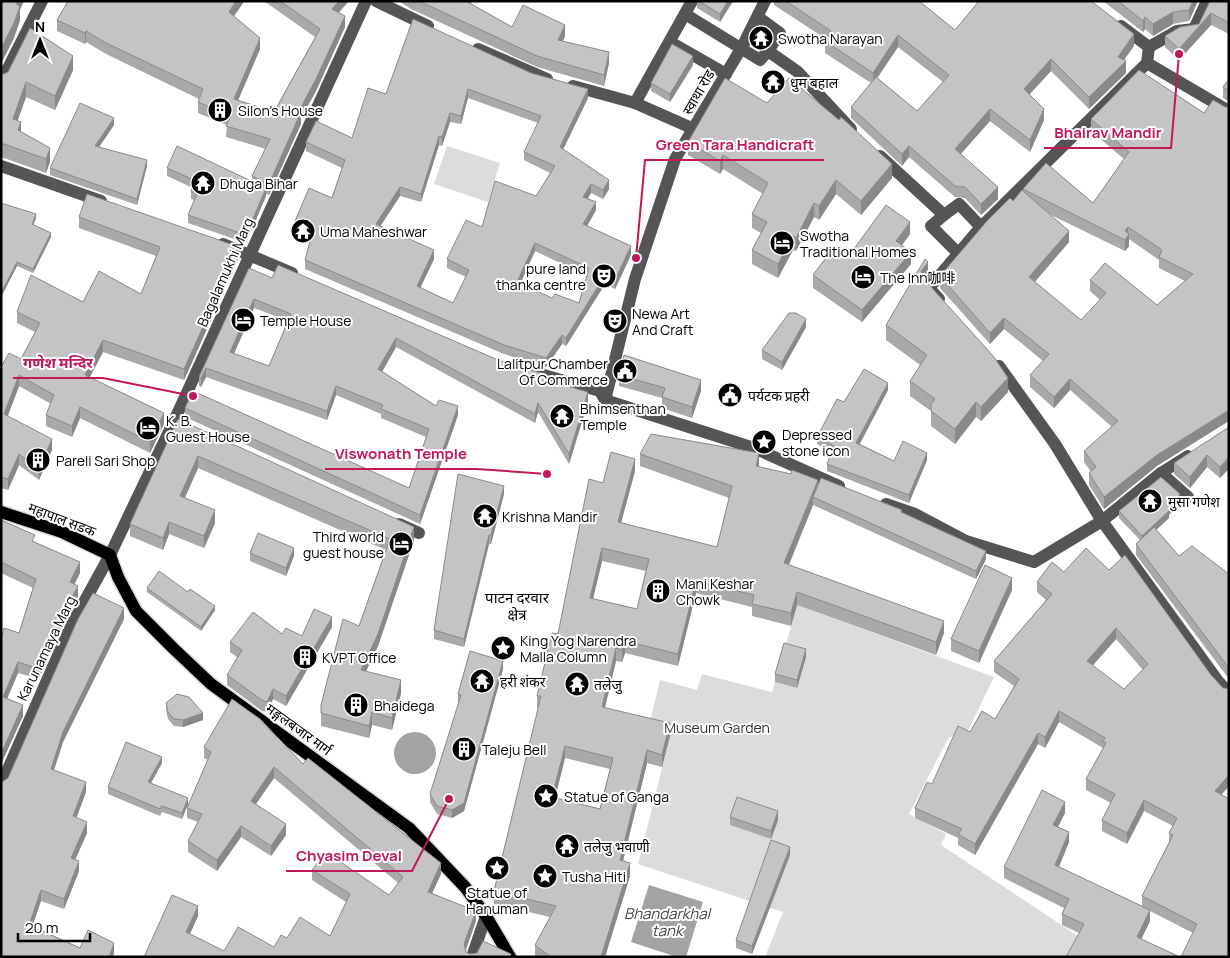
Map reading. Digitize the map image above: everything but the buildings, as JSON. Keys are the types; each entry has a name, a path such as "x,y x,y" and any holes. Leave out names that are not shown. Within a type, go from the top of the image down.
{"main road":[{"name":"महापाल सडक","path":"1,512 62,532 110,555"},
{"name":"मङ्गलबजार मार्ग","path":"110,555 118,577 136,611 212,684 410,828 465,887 486,916 510,957"}],"street":[{"path":"1,82 42,1"},
{"name":"Bagalamukhi Marg","path":"110,555 174,421 249,253 366,1"},
{"path":"376,1 438,30"},
{"path":"635,103 692,1"},
{"path":"1149,47 1177,31 1194,29 1207,1"},
{"path":"685,14 742,47 760,60 780,33 760,6"},
{"name":"स्वाथा रोड","path":"605,400 635,279 675,159 742,47 760,6"},
{"path":"1111,18 1149,47"},
{"path":"464,42 534,75 635,103 694,129"},
{"path":"670,42 726,74"},
{"path":"949,310 929,288 981,227 1147,63 1149,47"},
{"path":"768,51 798,72 839,118 860,137"},
{"path":"1147,63 1229,111"},
{"path":"874,150 944,215"},
{"path":"1,166 112,205"},
{"path":"959,254 931,226 959,204 981,227"},
{"path":"212,240 249,253 308,280"},
{"path":"993,360 1055,444 1102,521 1218,681 1229,693"},
{"path":"518,367 600,391 605,400 754,448 848,490"},
{"path":"174,421 189,428"},
{"path":"873,499 915,514 966,541 1034,562 1102,521 1161,473 1199,449"},
{"path":"1161,473 1188,497"},
{"path":"383,517 419,533"},
{"name":"Karunamaya Marg","path":"1,785 71,626 110,555"},
{"path":"472,957 486,916"}],"green space":[{"path":"447,146 500,163 488,202 434,184"},
{"name":"Museum Garden","path":"797,605 994,677 967,733 949,737 909,814 946,834 941,845 1081,938 1071,957 765,957 783,912 638,864 670,736 648,730 660,680 697,690 702,674 772,692 775,682 797,688 784,651"}],"water":[{"path":"415,732 430,738 436,753 430,768 415,774 400,768 394,753 400,738"},
{"name":"Bhandarkhal tank","path":"649,885 703,902 686,957 677,957 631,942"}],"place":[{"name":"Swotha Narayan","path":"761,38"},
{"name":"Bhairav Mandir","path":"1179,54"},
{"name":"धुम बहाल","path":"773,82"},
{"name":"Silon's House","path":"220,110"},
{"name":"Dhuga Bihar","path":"203,183"},
{"name":"Uma Maheshwar","path":"303,231"},
{"name":"Swotha Traditional Homes","path":"782,243"},
{"name":"Green Tara Handicraft","path":"636,258"},
{"name":"pure land thanka centre","path":"604,276"},
{"name":"The Inn咖啡","path":"863,277"},
{"name":"Temple House","path":"243,320"},
{"name":"Newa Art And Craft","path":"615,321"},
{"name":"Lalitpur Chamber Of Commerce","path":"625,371"},
{"name":"पर्यटक प्रहरी","path":"730,395"},
{"name":"गणेश मन्दिर","path":"193,396"},
{"name":"Bhimsenthan Temple","path":"562,416"},
{"name":"K. B. Guest House","path":"148,428"},
{"name":"Depressed stone icon","path":"764,442"},
{"name":"Pareli Sari Shop","path":"38,460"},
{"name":"Viswonath Temple","path":"547,474"},
{"name":"मुसा गणेश","path":"1150,501"},
{"name":"Krishna Mandir","path":"485,516"},
{"name":"Third world guest house","path":"401,544"},
{"name":"Mani Keshar Chowk","path":"658,591"},
{"name":"King Yog Narendra Malla Column","path":"503,648"},
{"name":"KVPT Office","path":"305,657"},
{"name":"हरी शंकर","path":"482,681"},
{"name":"तलेजु","path":"577,684"},
{"name":"Bhaidega","path":"356,705"},
{"name":"Taleju Bell","path":"464,749"},
{"name":"Statue of Ganga","path":"546,796"},
{"name":"Chyasim Deval","path":"449,799"},
{"name":"तलेजु भवाणी","path":"567,846"},
{"name":"Statue of Hanuman","path":"497,868"},
{"name":"Tusha Hiti","path":"545,876"}],"district":[{"name":"पाटन दरवार क्षेत्र","path":"517,606"}]}
